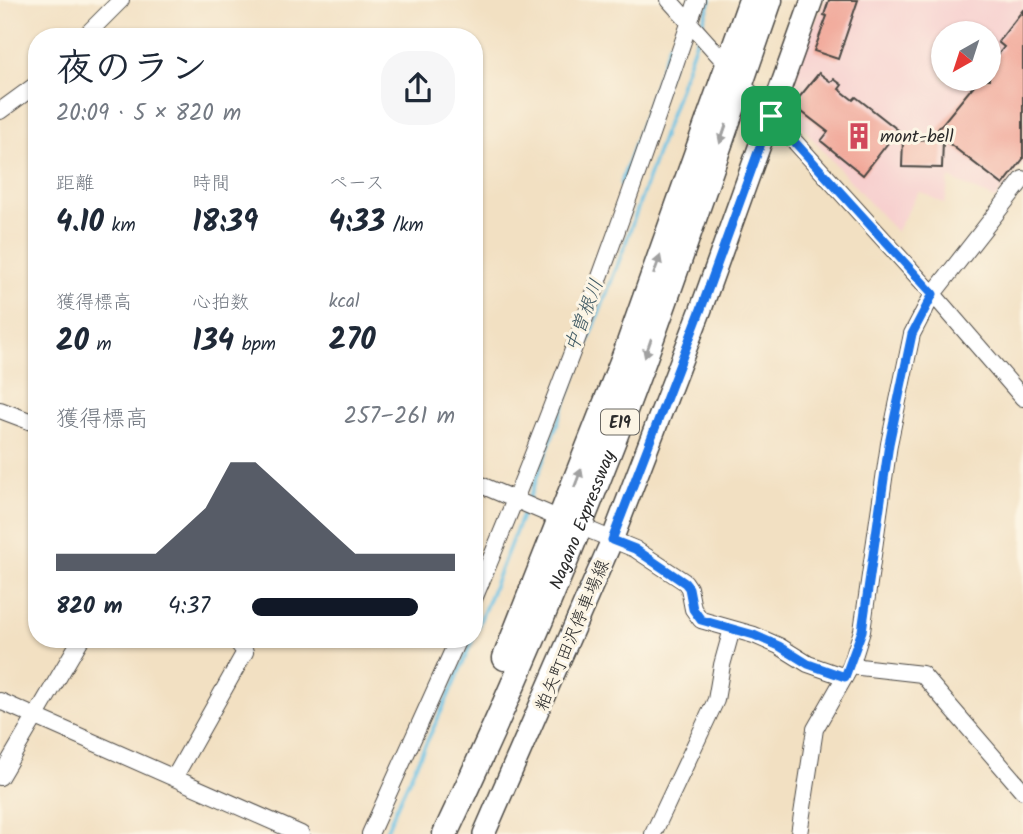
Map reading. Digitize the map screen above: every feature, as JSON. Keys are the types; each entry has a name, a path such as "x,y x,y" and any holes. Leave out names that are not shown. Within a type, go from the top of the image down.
{"highway":[{"name":"Nagano Expressway","path":"426,834 507,654 567,507 625,354 751,0"},
{"name":"Nagano Expressway","path":"445,834 522,662 628,400 770,0"}],"main road":[{"name":"粕矢町田沢停車場線","path":"484,834 612,540 701,309 812,0"}],"street":[{"path":"93,28 121,0"},
{"path":"669,0 721,58"},
{"path":"483,578 516,500 604,265 697,0"},
{"path":"749,91 933,294 1023,398"},
{"path":"0,111 28,92"},
{"path":"799,834 815,729 848,672 862,631 889,444 912,334 933,294 1023,180"},
{"path":"0,410 28,421"},
{"path":"483,486 551,515"},
{"path":"589,530 635,549 685,583 689,588 693,609 701,620 779,646 808,664 848,672 922,674 1023,791"},
{"path":"653,834 716,700 732,629"},
{"path":"0,778 76,648"},
{"path":"174,778 245,652 242,648"},
{"path":"370,834 454,648"},
{"path":"0,701 301,834"}],"shaded area":[{"path":"825,0 1023,0 1023,163 995,199 949,178 945,204 919,191 896,232 792,116 787,98"}],"building":[{"path":"829,0 858,0 838,59 814,51 827,16 824,15"},
{"path":"1023,10 1023,159 1003,185 938,135 938,129 969,91 1001,91 1001,51 1004,47 1001,38"},
{"name":"mont-bell","path":"819,73 831,82 834,79 842,85 839,89 853,100 856,97 898,130 863,175 821,141 828,132 793,105"},
{"path":"903,139 943,140 942,168 902,167"}],"waterway":[{"name":"中曽根川","path":"701,28 711,0"},
{"name":"中曽根川","path":"528,501 625,245 697,38"},
{"path":"625,184 673,46"},
{"name":"中曽根川","path":"483,613 525,508"},
{"name":"中曽根川","path":"385,834 469,648"}],"place":[{"name":"mont-bell","path":"859,136"}],"route":[{"path":"771,116 933,294 912,334 889,444 862,631 845,677 808,664 779,646 754,635 701,620 693,609 689,588 685,583 635,549 612,540 701,309 771,116"}]}
